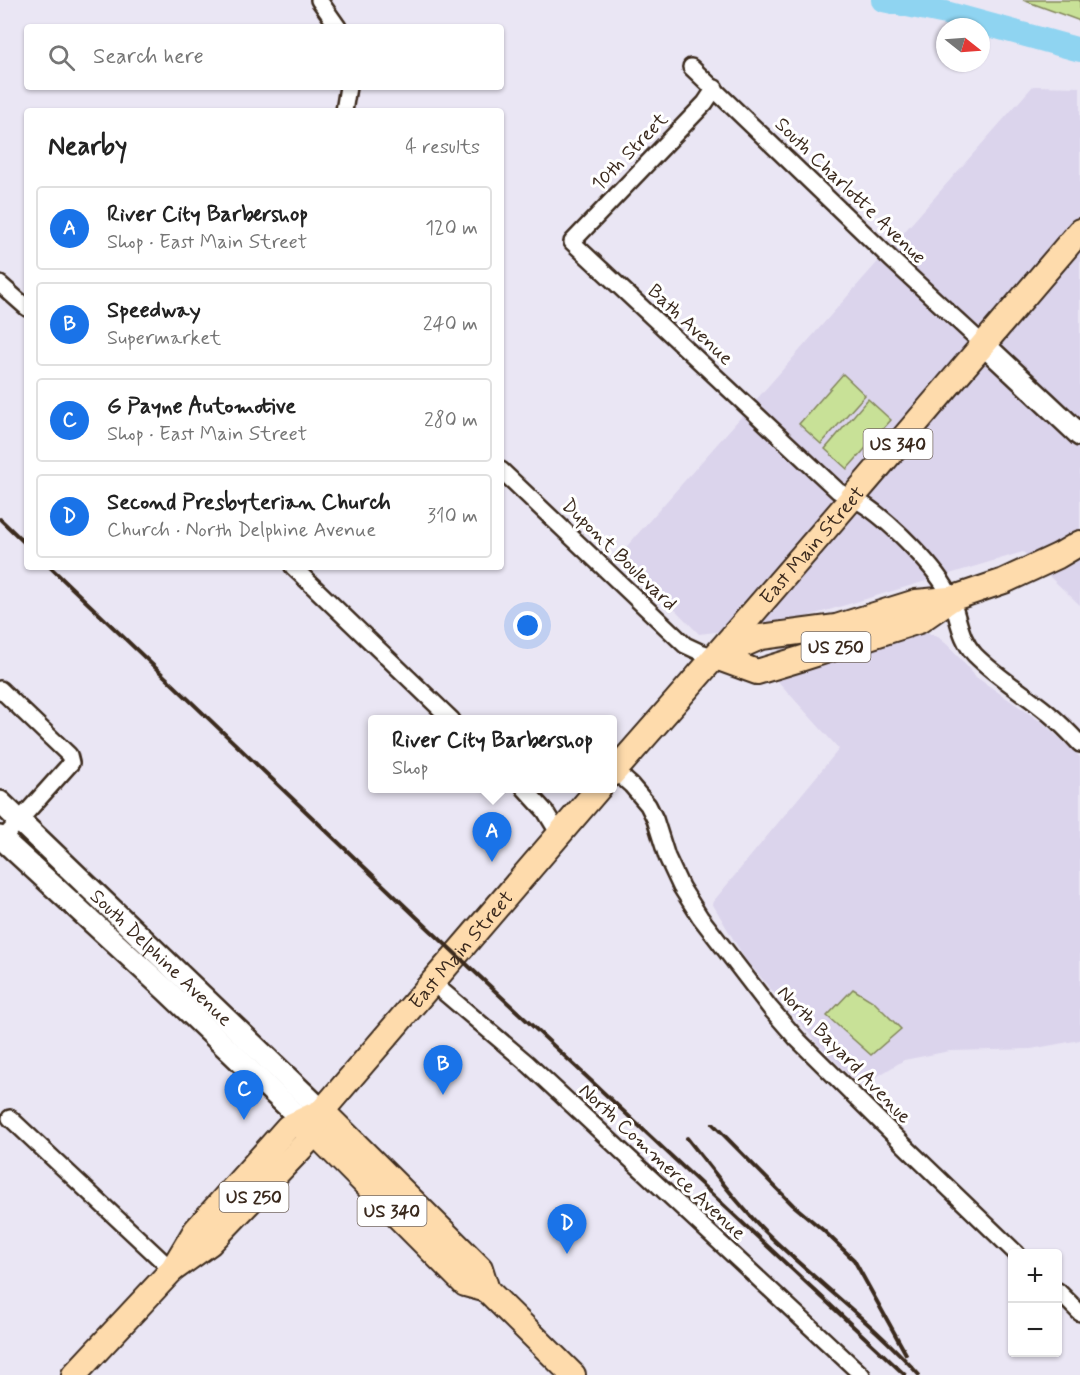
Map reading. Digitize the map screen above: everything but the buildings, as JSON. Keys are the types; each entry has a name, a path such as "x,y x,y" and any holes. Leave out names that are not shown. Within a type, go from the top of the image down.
{"main road":[{"name":"East Main Street","path":"617,769 809,549 1080,231"},
{"path":"983,344 1080,435"},
{"name":"US 250","path":"716,657 761,638 836,627 916,602 951,599 1004,581 1080,543"},
{"name":"East Main Street","path":"74,1375 172,1270 196,1230 288,1127 312,1121 596,793"},
{"name":"South Delphine Avenue","path":"0,802 312,1121"},
{"name":"South Delphine Avenue","path":"1,839 312,1121"},
{"name":"US 340","path":"312,1121 465,1284 487,1290 573,1375"}],"street":[{"path":"319,0 336,24"},
{"name":"South Charlotte Avenue","path":"691,67 983,344"},
{"name":"10th Street","path":"572,242 705,103 715,88"},
{"path":"344,108 348,90"},
{"name":"Bath Avenue","path":"572,242 837,491 867,507 917,552 940,580 951,599 960,631 975,655 1005,681 1048,712 1080,744"},
{"path":"0,284 24,305"},
{"name":"Dupont Boulevard","path":"504,473 685,645 716,657"},
{"path":"295,570 447,715"},
{"path":"0,689 69,755 71,763 1,839"},
{"name":"North Bayard Avenue","path":"617,781 631,785 648,805 656,819 667,857 681,887 700,917 770,1008 797,1039 1012,1249"},
{"path":"528,793 545,810 560,834"},
{"name":"North Commerce Avenue","path":"433,983 527,1063 862,1375"},
{"path":"10,1118 172,1270"},
{"path":"1062,1295 1080,1312"}],"shaded area":[{"path":"1033,86 1080,87 1080,605 1023,552 782,624 699,634 620,554"},
{"path":"922,631 938,637 950,647 976,677 1043,723 1080,757 1080,1040 1031,1049 950,1051 904,1060 865,1084 855,1081 818,1044 745,959 712,903 839,749 775,678"}],"green space":[{"path":"1023,0 1080,0 1080,21"},
{"path":"843,374 865,395 821,444 799,424"},
{"path":"868,399 891,420 847,469 825,449"},
{"path":"853,989 874,1002 901,1029 871,1055 827,1016"}],"waterway":[{"path":"883,0 946,13 1080,50"}],"railway":[{"path":"0,519 24,542"},
{"path":"53,570 428,928 905,1375"},
{"path":"713,1124 793,1205 854,1260 906,1354"},
{"path":"687,1138 750,1216 792,1257 885,1339 919,1375"}],"place":[{"name":"River City Barbershop","path":"492,862"},
{"name":"Speedway","path":"443,1095"},
{"name":"G Payne Automotive","path":"244,1120"},
{"name":"Second Presbyterian Church","path":"567,1254"}]}
